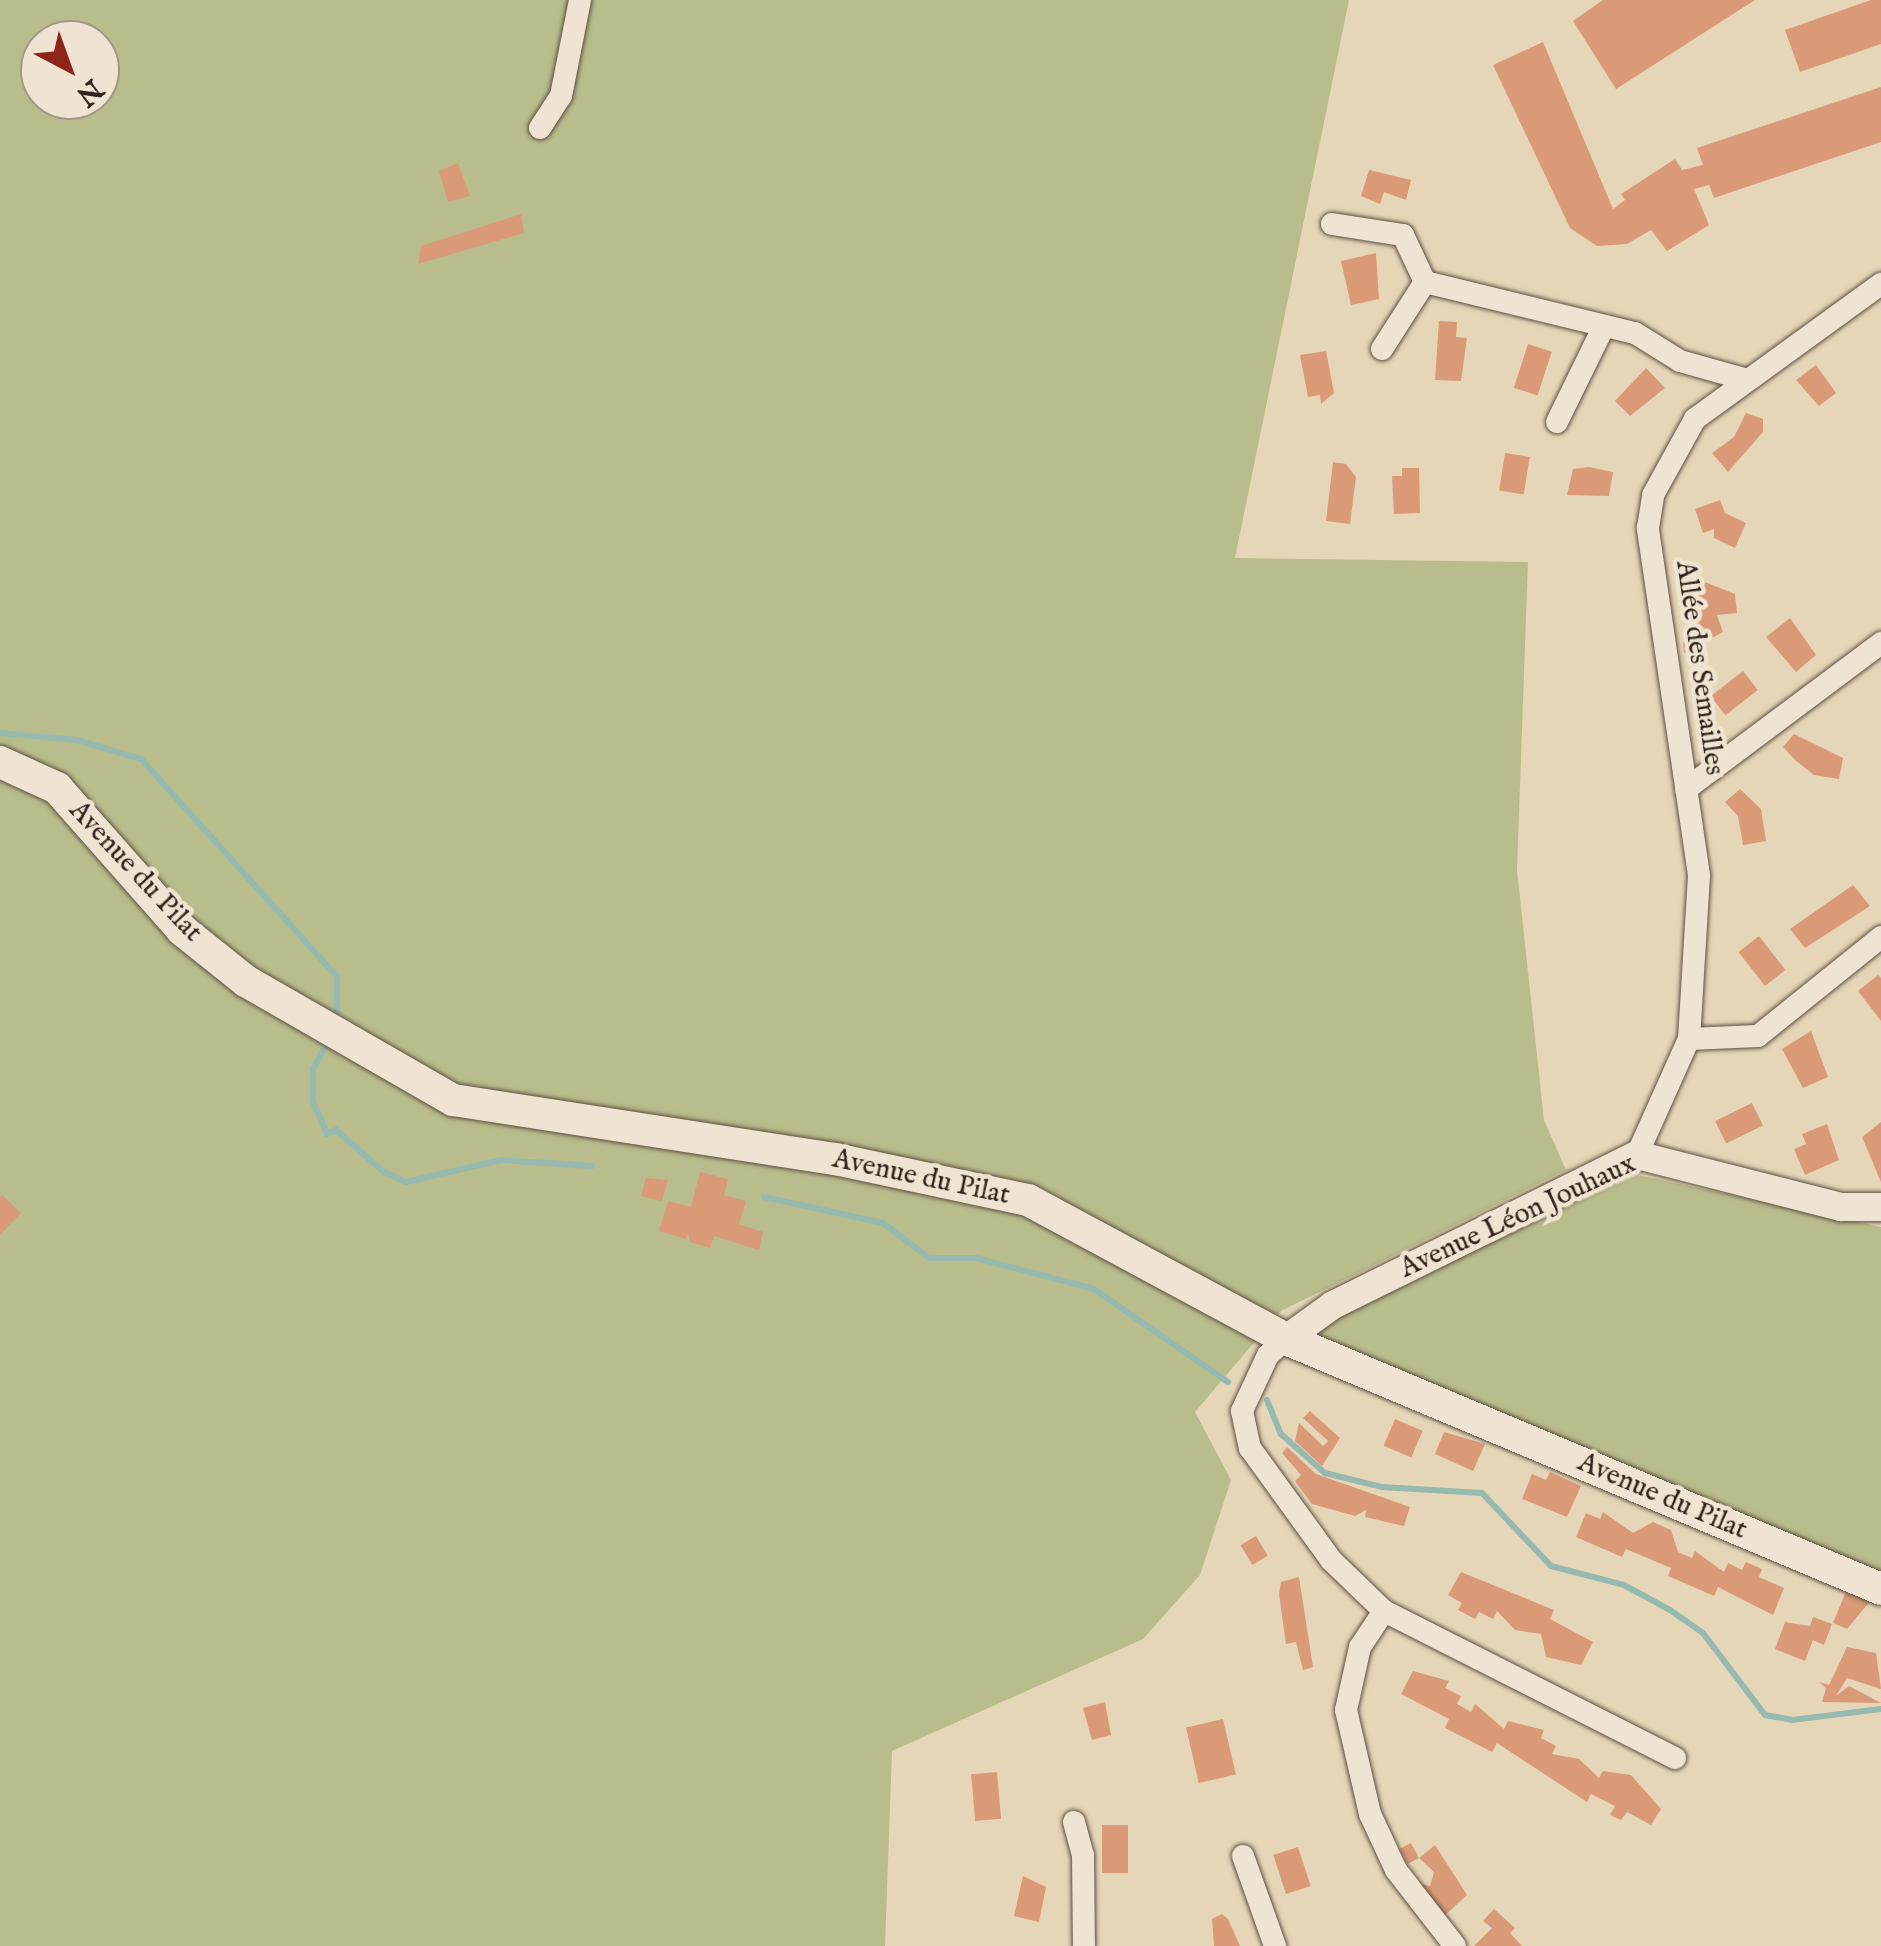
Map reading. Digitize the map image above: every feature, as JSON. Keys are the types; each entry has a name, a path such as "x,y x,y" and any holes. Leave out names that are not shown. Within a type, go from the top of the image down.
{"main road":[{"name":"Avenue du Pilat","path":"0,762 57,788 182,930 292,1011 453,1100 835,1159 1028,1200 1286,1339 1881,1589"}],"street":[{"path":"540,128 561,96 580,0"},
{"path":"1332,224 1404,235 1425,282"},
{"path":"1425,282 1604,326 1744,380"},
{"path":"1382,349 1425,282"},
{"name":"Allée des Semailles","path":"1637,1155 1689,1039 1698,875 1648,528 1652,495 1675,443 1744,380 1881,284"},
{"path":"1557,422 1604,326"},
{"path":"1686,790 1881,643"},
{"path":"1689,1039 1758,1036 1881,938"},
{"name":"Avenue Léon Jouhaux","path":"1286,1339 1333,1304 1637,1155 1841,1207 1881,1207"},
{"path":"1286,1339 1268,1355 1242,1411 1250,1448 1330,1560 1384,1611 1674,1758"},
{"path":"1384,1611 1360,1647 1346,1710 1370,1814 1396,1870 1455,1946"},
{"path":"1074,1822 1082,1855 1084,1946"},
{"path":"1243,1856 1275,1946"}],"green space":[{"path":"0,0 1349,0 1235,558 1528,562 1517,870 1544,1120 1566,1170 1281,1311 1195,1412 1231,1480 1200,1575 1143,1639 892,1751 885,1946 0,1946"},
{"path":"1638,1175 1881,1227 1881,1574 1320,1338 1322,1328 1363,1302"}],"building":[{"path":"1603,0 1755,0 1616,89 1573,21"},
{"path":"1881,0 1881,44 1800,72 1785,30"},
{"path":"1543,42 1613,209 1625,200 1621,194 1675,159 1682,170 1703,165 1697,148 1881,87 1881,142 1714,198 1709,185 1694,189 1709,225 1667,251 1651,230 1627,244 1597,246 1570,228 1493,65"},
{"path":"458,163 470,196 448,202 439,171"},
{"path":"1369,170 1411,180 1406,200 1384,192 1380,204 1361,196"},
{"path":"521,214 524,233 418,264 421,246"},
{"path":"1376,253 1379,299 1351,305 1341,261"},
{"path":"1439,321 1457,322 1456,337 1467,338 1461,381 1435,380"},
{"path":"1528,344 1552,352 1538,395 1514,388"},
{"path":"1326,351 1334,393 1321,404 1320,395 1308,397 1300,355"},
{"path":"1816,365 1836,393 1819,406 1796,380"},
{"path":"1646,368 1665,388 1630,416 1615,401"},
{"path":"1746,413 1763,419 1763,432 1728,472 1712,453 1734,437"},
{"path":"1505,453 1530,457 1524,494 1499,491"},
{"path":"1333,462 1346,464 1356,477 1350,524 1326,521"},
{"path":"1589,467 1613,472 1609,496 1567,495 1573,469"},
{"path":"1402,468 1419,468 1420,513 1394,514 1392,476 1402,476"},
{"path":"1720,500 1725,513 1746,523 1735,548 1714,538 1714,529 1703,533 1695,509"},
{"path":"1692,577 1735,594 1737,613 1717,615 1723,632 1684,653 1683,642 1697,634 1697,602 1682,589"},
{"path":"1790,618 1816,655 1796,672 1766,637"},
{"path":"1743,671 1758,690 1725,715 1711,696"},
{"path":"1794,734 1843,758 1839,779 1814,775 1795,760 1783,747"},
{"path":"1740,789 1761,809 1766,841 1743,845 1738,816 1725,802"},
{"path":"1853,885 1870,906 1805,948 1790,929"},
{"path":"1759,936 1785,970 1765,986 1739,952"},
{"path":"1878,975 1881,978 1881,1021 1858,991"},
{"path":"1811,1031 1828,1077 1803,1088 1782,1049"},
{"path":"1752,1103 1763,1125 1726,1143 1715,1121"},
{"path":"1881,1122 1881,1182 1862,1137"},
{"path":"1827,1124 1839,1160 1805,1175 1794,1149 1806,1144 1802,1134"},
{"path":"700,1172 728,1179 724,1195 746,1201 739,1224 763,1232 759,1250 714,1236 710,1248 690,1242 688,1233 686,1239 659,1231 668,1201 691,1207"},
{"path":"646,1178 668,1180 662,1201 641,1196"},
{"path":"0,1197 21,1213 0,1235"},
{"path":"1310,1411 1340,1438 1322,1466 1295,1441 1299,1423 1323,1446 1328,1441 1303,1418"},
{"path":"1395,1419 1423,1431 1411,1457 1384,1446"},
{"path":"1444,1432 1485,1444 1473,1471 1435,1454"},
{"path":"1287,1447 1316,1474 1410,1507 1404,1526 1365,1517 1366,1510 1355,1516 1312,1504 1295,1481 1301,1475 1282,1453"},
{"path":"1550,1472 1581,1486 1567,1517 1522,1499 1532,1474 1546,1480"},
{"path":"1603,1512 1633,1533 1653,1522 1671,1530 1678,1552 1692,1558 1695,1551 1724,1572 1728,1563 1742,1570 1746,1562 1762,1569 1759,1577 1784,1588 1773,1615 1718,1587 1714,1596 1668,1576 1671,1568 1626,1549 1622,1557 1576,1537 1586,1513 1600,1519"},
{"path":"1256,1536 1268,1556 1252,1565 1241,1545"},
{"path":"1461,1572 1554,1610 1550,1619 1593,1642 1581,1665 1546,1657 1541,1634 1515,1630 1497,1611 1493,1619 1479,1612 1475,1619 1458,1610 1462,1603 1448,1595"},
{"path":"1299,1577 1313,1667 1303,1670 1296,1642 1286,1644 1279,1594 1281,1582"},
{"path":"1847,1589 1872,1599 1847,1629 1833,1623"},
{"path":"1813,1617 1832,1624 1824,1645 1813,1640 1805,1661 1775,1649 1785,1622 1810,1626"},
{"path":"1847,1647 1876,1653 1881,1689 1847,1678 1836,1696 1849,1686 1881,1703 1822,1702 1826,1688 1819,1682 1829,1685"},
{"path":"1413,1671 1449,1681 1445,1688 1461,1696 1457,1704 1471,1712 1475,1704 1504,1729 1508,1721 1544,1730 1541,1738 1556,1746 1552,1754 1579,1759 1599,1778 1603,1771 1631,1775 1661,1809 1651,1825 1627,1812 1621,1820 1610,1815 1615,1806 1591,1794 1587,1802 1497,1743 1492,1752 1445,1728 1449,1719 1401,1694"},
{"path":"1105,1702 1111,1735 1092,1740 1083,1708"},
{"path":"1223,1719 1236,1775 1199,1783 1186,1728"},
{"path":"997,1772 1001,1819 975,1821 971,1774"},
{"path":"1102,1825 1128,1825 1128,1873 1102,1873"},
{"path":"1411,1843 1419,1858 1408,1864 1400,1849"},
{"path":"1435,1845 1467,1895 1443,1917 1417,1883 1430,1886 1434,1872 1419,1858"},
{"path":"1298,1847 1311,1886 1286,1894 1273,1855"},
{"path":"1023,1876 1046,1887 1039,1922 1014,1916"},
{"path":"1494,1909 1515,1928 1510,1933 1522,1946 1474,1946 1492,1928 1483,1921"},
{"path":"1222,1914 1240,1946 1214,1946 1212,1919"}],"waterway":[{"path":"0,733 77,740 141,759 337,977 337,1023"},
{"path":"329,1039 313,1069 313,1102 327,1134 336,1130 384,1172 406,1182 501,1160 592,1166"},
{"path":"764,1197 883,1223 929,1258 976,1258 1094,1289 1228,1382"},
{"path":"1267,1400 1281,1434 1325,1473 1382,1487 1482,1493 1551,1566 1624,1585 1670,1610 1703,1633 1765,1715 1792,1720 1881,1709"}]}
